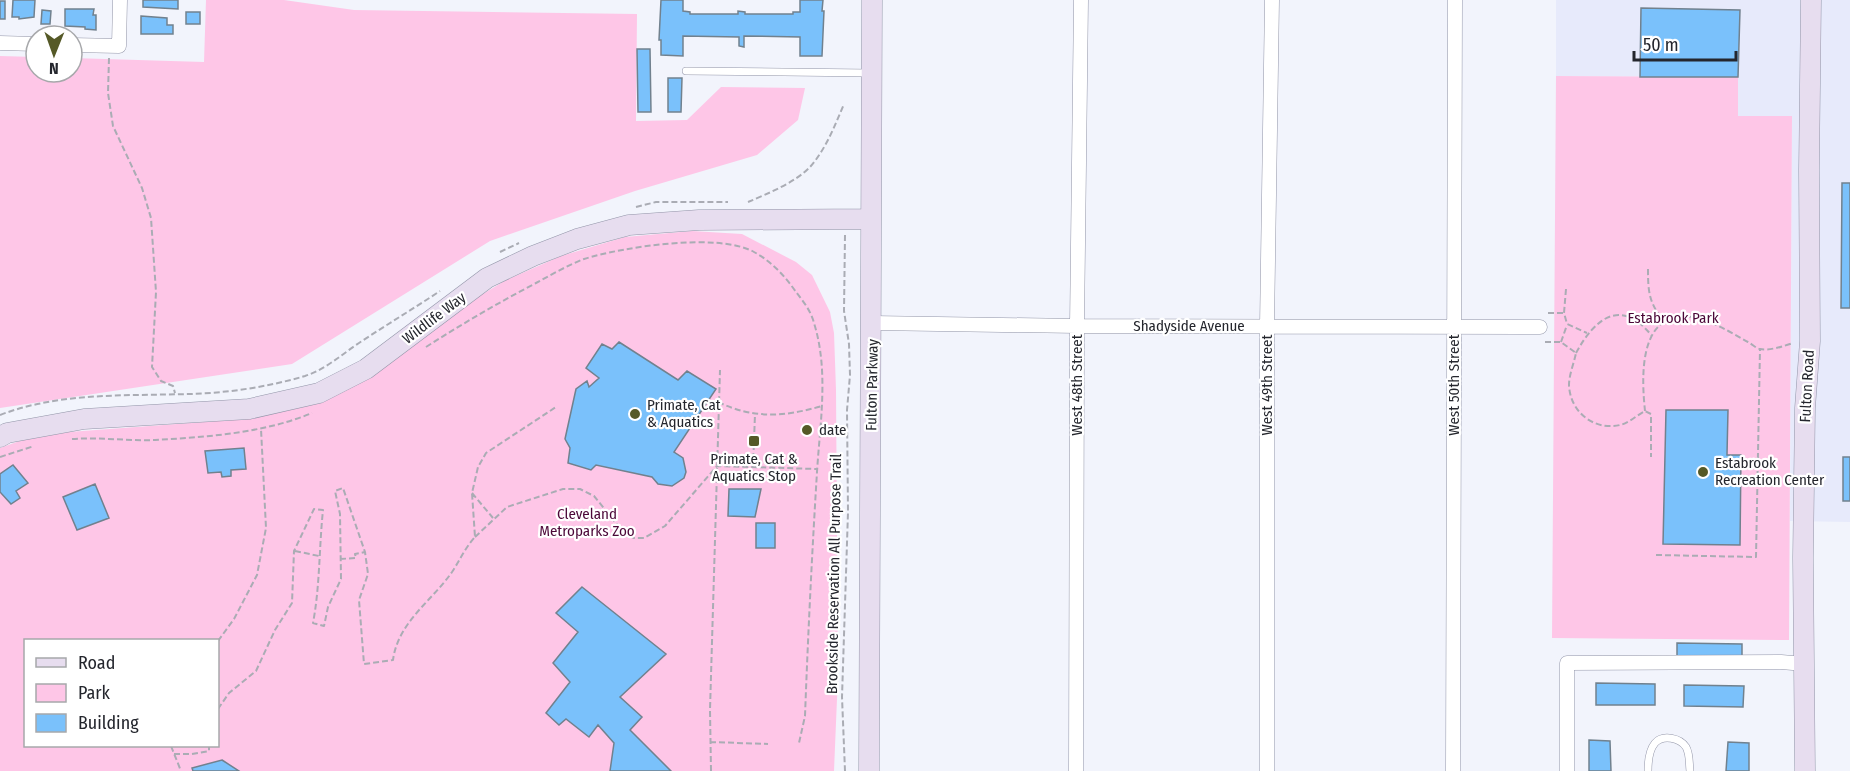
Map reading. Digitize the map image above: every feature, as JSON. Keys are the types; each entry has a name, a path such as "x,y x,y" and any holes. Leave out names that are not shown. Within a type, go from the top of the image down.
{"street":[{"path":"84,47 114,51 120,0"},
{"name":"Fulton Parkway","path":"869,771 873,0"},
{"name":"West 48th Street","path":"1076,771 1077,326 1081,0"},
{"name":"West 49th Street","path":"1267,771 1267,326 1272,0"},
{"name":"West 50th Street","path":"1452,771 1455,0"},
{"name":"Fulton Road","path":"1805,771 1803,558 1805,408 1810,341 1811,0"},
{"path":"0,43 24,44"},
{"name":"Wildlife Way","path":"0,437 7,433 84,419 249,409 319,393 366,369 488,278 566,243 629,225 699,220 871,219"},
{"name":"Shadyside Avenue","path":"873,322 1077,326 1540,327"},
{"path":"1567,771 1566,663 1781,662 1805,664"}],"lane":[{"path":"686,71 872,73"},
{"path":"1648,771 1648,758 1656,743 1663,739 1673,738 1686,747 1690,771"}],"path":[{"path":"114,51 108,93 113,126 142,189 151,218 156,292 152,367 160,381 173,386 176,394"},
{"path":"759,202 748,202 774,192 809,168 826,142 844,104"},
{"path":"636,207 656,202 737,202"},
{"name":"Brookside Reservation All Purpose Trail","path":"845,233 844,311 849,344 850,375 847,421 848,512 842,697 845,771"},
{"path":"499,253 519,243"},
{"path":"419,351 483,310 583,260 629,248 656,244 729,244 752,251 768,261 788,280 806,305 814,321 822,371 805,716 799,743"},
{"path":"1648,269 1648,291 1653,308 1664,322"},
{"path":"0,415 48,401 257,387 307,375 332,364 446,287"},
{"path":"1560,342 1568,324 1564,313 1566,289"},
{"path":"1548,313 1564,313"},
{"path":"1645,411 1618,426 1600,426 1581,415 1575,408 1569,386 1576,353 1587,333 1604,318 1615,315 1628,316 1642,324 1652,336"},
{"path":"1645,411 1643,374 1652,336 1657,327 1664,322 1682,317 1701,319 1760,349 1798,342"},
{"path":"1568,324 1587,333"},
{"path":"1545,342 1560,342 1576,353"},
{"path":"1656,555 1756,557 1760,349"},
{"path":"711,771 720,370"},
{"path":"718,402 735,410 755,414 785,414 822,406"},
{"path":"475,537 472,493 478,467 486,453 556,407"},
{"path":"66,440 155,440 261,429 288,423 318,410"},
{"path":"1645,411 1651,414 1651,457"},
{"path":"753,468 755,414"},
{"path":"219,640 234,619 257,575 266,528 261,429"},
{"path":"0,457 35,446"},
{"path":"717,466 817,469"},
{"path":"219,708 229,693 256,671 275,630 292,603 294,551 314,509 323,510 318,597 313,623 324,626 328,607 341,579 340,514 334,491 343,488 365,552 368,574 359,600 364,664 393,660 406,626 452,573 468,545 507,507 563,489 580,489 594,496 624,533 633,538 644,538 665,526 717,466"},
{"path":"472,493 493,519"},
{"path":"294,551 319,555"},
{"path":"340,559 356,558 356,554 365,552"},
{"path":"710,742 768,744"},
{"path":"171,747 181,771"},
{"path":"174,754 209,751 209,747"}],"shaded area":[{"path":"1556,0 1850,0 1850,522 1790,521 1792,116 1738,116 1738,77 1556,76"}],"green space":[{"path":"206,0 284,0 354,10 637,14 636,121 687,120 721,87 805,88 798,120 757,155 635,191 490,241 292,364 0,408 0,56 24,57 24,84 84,84 84,58 204,62"},
{"name":"Estabrook Park","path":"1556,76 1738,77 1738,116 1792,116 1789,640 1552,638"},
{"name":"Cleveland Metroparks Zoo","path":"692,231 742,234 796,262 812,275 830,312 834,333 838,675 834,771 0,771 0,448 25,439 69,432 251,417 296,407 506,280 561,256 625,237"}],"building":[{"path":"13,0 35,0 34,17 19,19 19,17 12,17"},
{"path":"143,0 178,0 178,9 143,7"},
{"path":"661,0 683,0 683,11 690,12 690,14 738,14 738,11 745,12 745,14 793,14 793,12 800,12 800,0 823,0 822,56 800,56 800,37 744,36 744,47 739,46 739,37 683,36 683,56 661,55 661,40 659,40"},
{"path":"0,1 5,1 5,19 0,19"},
{"path":"1641,8 1740,10 1738,77 1640,77"},
{"path":"65,9 94,9 96,30 85,29 84,24 65,24"},
{"path":"42,10 51,11 50,24 41,24"},
{"path":"186,12 200,12 200,24 186,24"},
{"path":"141,16 167,18 167,25 173,25 173,34 141,34"},
{"path":"637,49 650,49 651,112 638,112"},
{"path":"668,78 682,78 681,112 668,112"},
{"path":"1842,183 1850,183 1850,308 1841,308"},
{"name":"Primate, Cat & Aquatics","path":"619,342 678,380 687,371 716,389 674,452 683,458 686,472 684,478 672,486 658,484 652,477 596,465 591,470 568,463 570,448 565,439 576,389 587,381 589,387 599,378 586,368 602,344 612,349"},
{"name":"Estabrook Recreation Center","path":"1666,410 1728,410 1727,455 1741,455 1740,545 1663,544"},
{"path":"244,448 246,469 231,470 231,476 222,477 221,472 208,473 205,451"},
{"path":"1843,457 1850,457 1850,501 1843,501"},
{"path":"13,465 28,483 16,491 20,498 11,504 0,492 0,474"},
{"path":"95,484 109,518 77,530 63,497"},
{"path":"729,489 761,489 755,517 728,516"},
{"path":"756,523 775,523 775,548 756,548"},
{"path":"582,587 666,654 620,697 642,717 630,730 671,771 610,771 614,743 598,725 589,737 566,719 559,725 546,713 570,682 553,663 578,632 556,613"},
{"path":"1677,643 1742,644 1742,657 1677,656"},
{"path":"1596,683 1655,684 1655,705 1596,705"},
{"path":"1684,685 1744,686 1743,707 1684,706"},
{"path":"1589,740 1610,741 1611,771 1589,771"},
{"path":"1728,742 1749,743 1749,771 1726,771"},
{"path":"222,760 239,771 193,771 192,768"}],"place":[{"name":"Primate, Cat & Aquatics","path":"635,414"},
{"name":"date","path":"807,430"},
{"name":"Primate, Cat & Aquatics Stop","path":"754,441"},
{"name":"Estabrook Recreation Center","path":"1703,472"}]}
